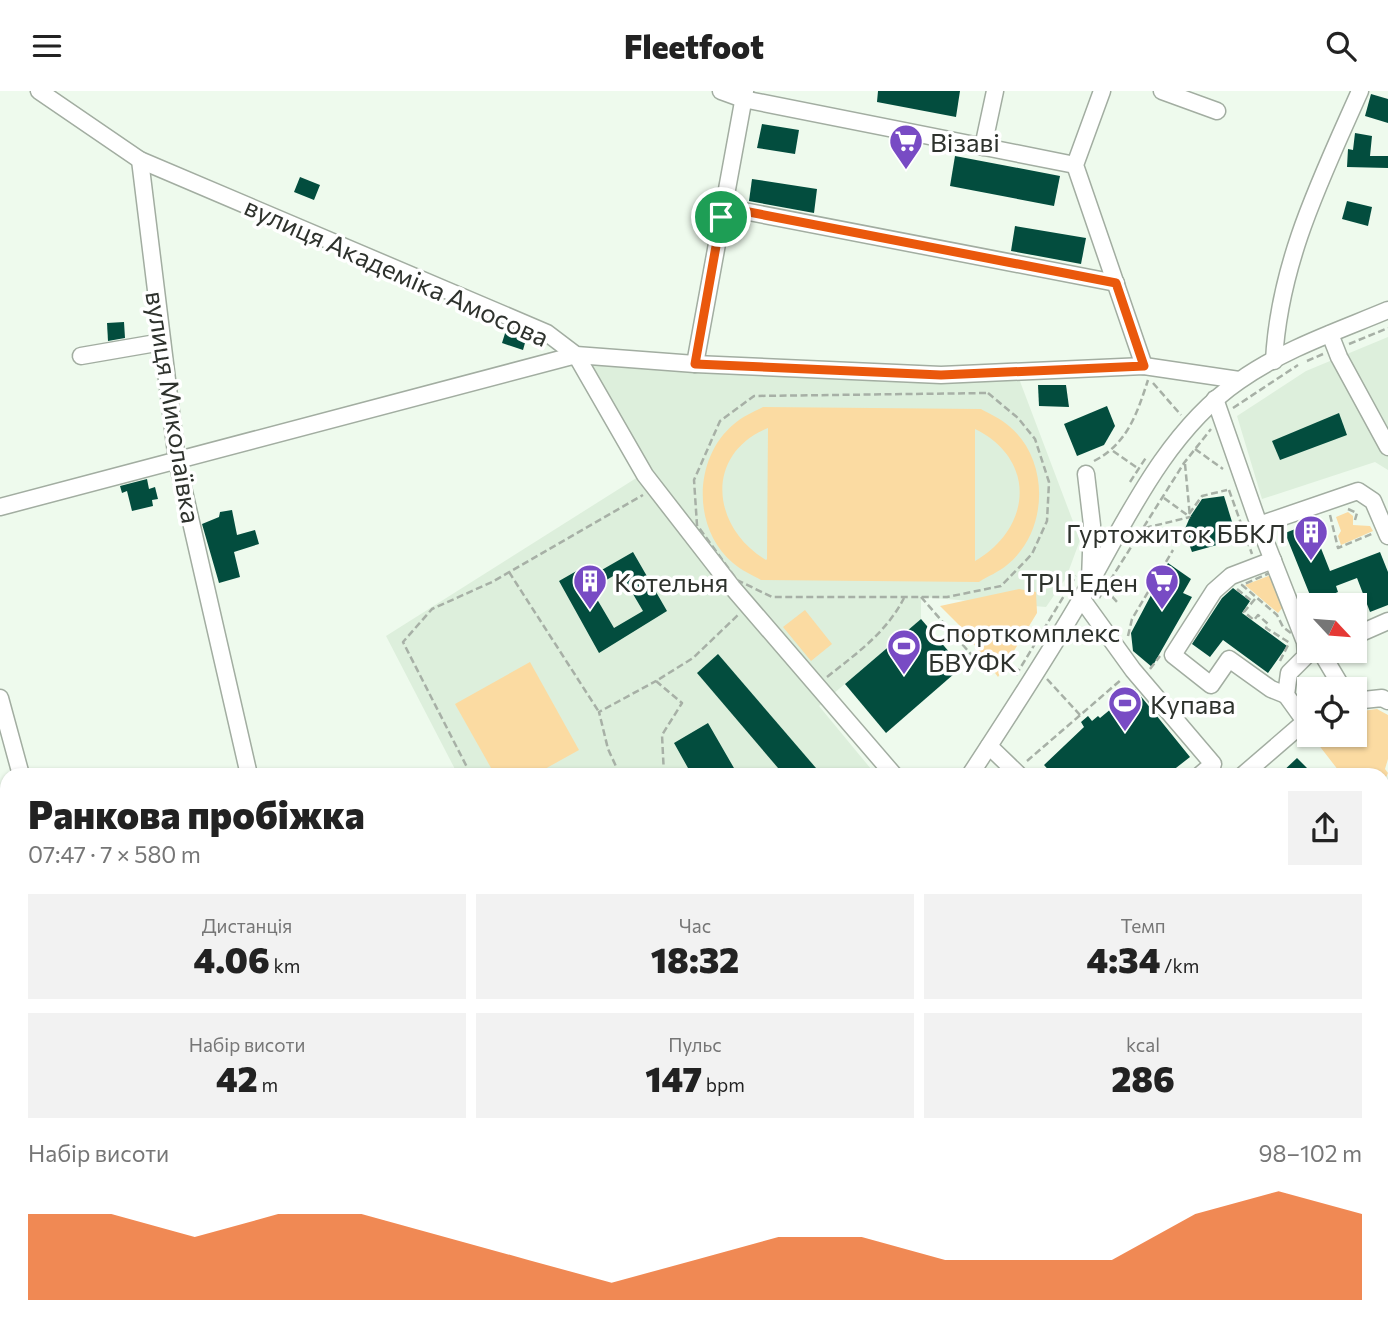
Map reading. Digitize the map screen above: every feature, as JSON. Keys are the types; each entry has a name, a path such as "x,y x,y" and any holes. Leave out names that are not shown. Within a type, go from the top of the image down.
{"street":[{"name":"вулиця Академіка Амосова","path":"39,91 141,160 547,333 576,355 695,364 941,375 1150,373 1239,380"},
{"path":"721,91 1075,165"},
{"path":"983,146 995,91"},
{"path":"1102,91 1075,165 1150,373"},
{"path":"1162,91 1217,111"},
{"path":"1274,361 1276,324 1295,241 1360,91"},
{"path":"695,364 744,95"},
{"name":"вулиця Миколаївка","path":"141,160 177,461 246,768"},
{"path":"723,207 1116,283"},
{"path":"1090,582 1169,450 1215,400 1239,380 1274,361 1333,341 1388,310"},
{"path":"1333,341 1388,447"},
{"path":"81,356 162,342"},
{"path":"0,507 576,355 645,475 747,605 888,768"},
{"path":"1215,400 1297,631"},
{"path":"975,768 1086,605 1090,582 1092,525 1086,474"},
{"path":"1259,525 1358,491 1373,501 1387,533"},
{"path":"1273,560 1231,576 1214,591 1173,656 1211,685 1229,659 1270,689 1286,695 1297,708"},
{"path":"1086,605 1213,764 1208,768"},
{"path":"1367,630 1388,621"},
{"path":"1286,695 1289,673 1299,663"},
{"path":"0,698 20,768"},
{"path":"1367,700 1382,698 1388,701"},
{"path":"1250,768 1297,727"},
{"path":"989,746 1012,768"}],"path":[{"path":"1086,605 1105,589 1184,463 1219,417 1333,341 1388,328"},
{"path":"1150,373 1182,417 1188,411"},
{"path":"1086,474 1087,465 1113,451 1131,424 1150,373"},
{"path":"988,393 1018,418 1035,439 1049,482 1047,521 1032,554 1001,586 947,597 904,598 772,597 737,580 697,525 694,480 720,421 754,396 988,393"},
{"path":"1113,451 1138,467"},
{"path":"1184,463 1189,515"},
{"path":"1144,529 1189,515 1202,496 1238,485"},
{"path":"467,768 403,642 432,609 509,572 655,488"},
{"path":"1228,490 1253,557"},
{"path":"1164,498 1189,515"},
{"path":"1322,503 1332,517 1338,548 1387,533"},
{"path":"1128,641 1132,619 1173,550"},
{"path":"1014,679 1091,551"},
{"path":"509,572 599,712 608,749 617,768"},
{"path":"1242,585 1236,589 1254,600 1244,612 1254,619 1258,615 1268,624 1266,628 1297,641"},
{"path":"1105,589 1119,604"},
{"path":"921,597 990,676"},
{"path":"816,685 874,639 893,618 904,598"},
{"path":"599,712 693,658 747,605"},
{"path":"1022,768 1080,715 1139,669 1152,670 1166,646"},
{"path":"1040,689 1047,678 1080,715"},
{"path":"656,681 681,703 662,735 664,768"}],"shaded area":[{"path":"1388,337 1388,470 1375,462 1262,499 1237,416 1306,371"},
{"path":"591,363 1018,376 1080,540 1066,578 1046,607 921,597 921,619 819,706 870,768 454,768 386,636 649,470"},
{"path":"763,407 981,409 1009,426 1032,457 1039,495 1031,534 1021,551 1007,565 979,582 761,580 736,566 720,549 710,532 704,513 703,493 711,455 721,438 737,421","holes":["768,428 767,559 766,560 748,546 734,529 726,511 722,491 725,472 733,455 747,440","975,429 995,442 1009,458 1017,476 1020,495 1016,513 1007,531 994,547 975,561"]},
{"path":"1348,512 1353,516 1353,525 1370,526 1373,531 1341,545 1338,536 1341,531 1336,517"},
{"path":"1271,575 1284,606 1278,613 1245,585"},
{"path":"1019,589 1036,592 1037,613 998,677 961,627 940,606"},
{"path":"805,610 832,644 811,661 783,627"},
{"path":"530,662 579,750 547,768 491,768 455,704"},
{"path":"1377,709 1388,715 1388,759 1385,768 1337,768 1320,747 1367,747 1367,710"}],"building":[{"path":"878,91 960,91 956,117 877,102"},
{"path":"1371,94 1388,99 1388,123 1365,116"},
{"path":"762,124 799,130 795,154 757,148"},
{"path":"1355,133 1372,136 1370,156 1388,156 1388,168 1347,167 1348,149 1353,150"},
{"path":"955,156 1060,176 1054,206 950,186"},
{"path":"300,177 320,185 314,200 294,192"},
{"path":"752,179 817,189 814,213 749,201"},
{"path":"1347,201 1372,207 1368,226 1342,219"},
{"path":"1015,226 1086,238 1081,264 1011,251"},
{"path":"124,322 125,338 108,341 107,323"},
{"path":"507,327 527,336 523,350 502,343"},
{"path":"1038,385 1066,385 1069,407 1039,406"},
{"path":"1107,406 1115,426 1104,445 1077,456 1064,424"},
{"path":"1339,413 1347,435 1280,460 1272,441"},
{"path":"147,479 149,489 155,487 158,499 152,500 153,506 132,511 127,491 122,493 120,486"},
{"path":"1224,496 1233,525 1224,543 1192,552 1184,531 1190,517 1202,499"},
{"path":"232,510 237,535 255,530 259,544 234,552 240,577 219,583 202,524 219,517 220,512"},
{"name":"Гуртожиток ББКЛ","path":"1311,523 1330,571 1380,552 1388,572 1388,605 1370,612 1367,593 1363,593 1357,578 1336,586 1338,592 1336,593 1309,593 1285,533"},
{"path":"633,552 667,611 599,653 559,581 580,569 586,579","holes":["620,572 643,611 614,628 591,589"]},
{"name":"ТРЦ Еден","path":"1168,563 1191,579 1183,593 1192,597 1152,667 1133,651 1131,633"},
{"path":"1233,588 1250,601 1242,613 1287,646 1268,673 1223,640 1210,657 1192,644 1222,598"},
{"name":"Спорткомплекс БВУФК","path":"921,619 962,667 886,733 845,684"},
{"path":"718,654 816,768 778,768 697,673"},
{"name":"Купава","path":"1135,689 1190,757 1176,768 1047,768 1044,765 1084,727 1081,722 1088,716 1092,721 1098,716 1100,718"},
{"path":"708,723 734,768 688,768 674,743"},
{"path":"1297,758 1307,768 1286,768"}],"place":[{"name":"Візаві","path":"906,171"},
{"name":"Гуртожиток ББКЛ","path":"1311,562"},
{"name":"Котельня","path":"590,611"},
{"name":"ТРЦ Еден","path":"1162,611"},
{"name":"Спорткомплекс БВУФК","path":"904,676"},
{"name":"Купава","path":"1125,733"}],"route":[{"path":"723,207 1116,283 1144,366 941,375 695,364 721,217 723,207"}]}
